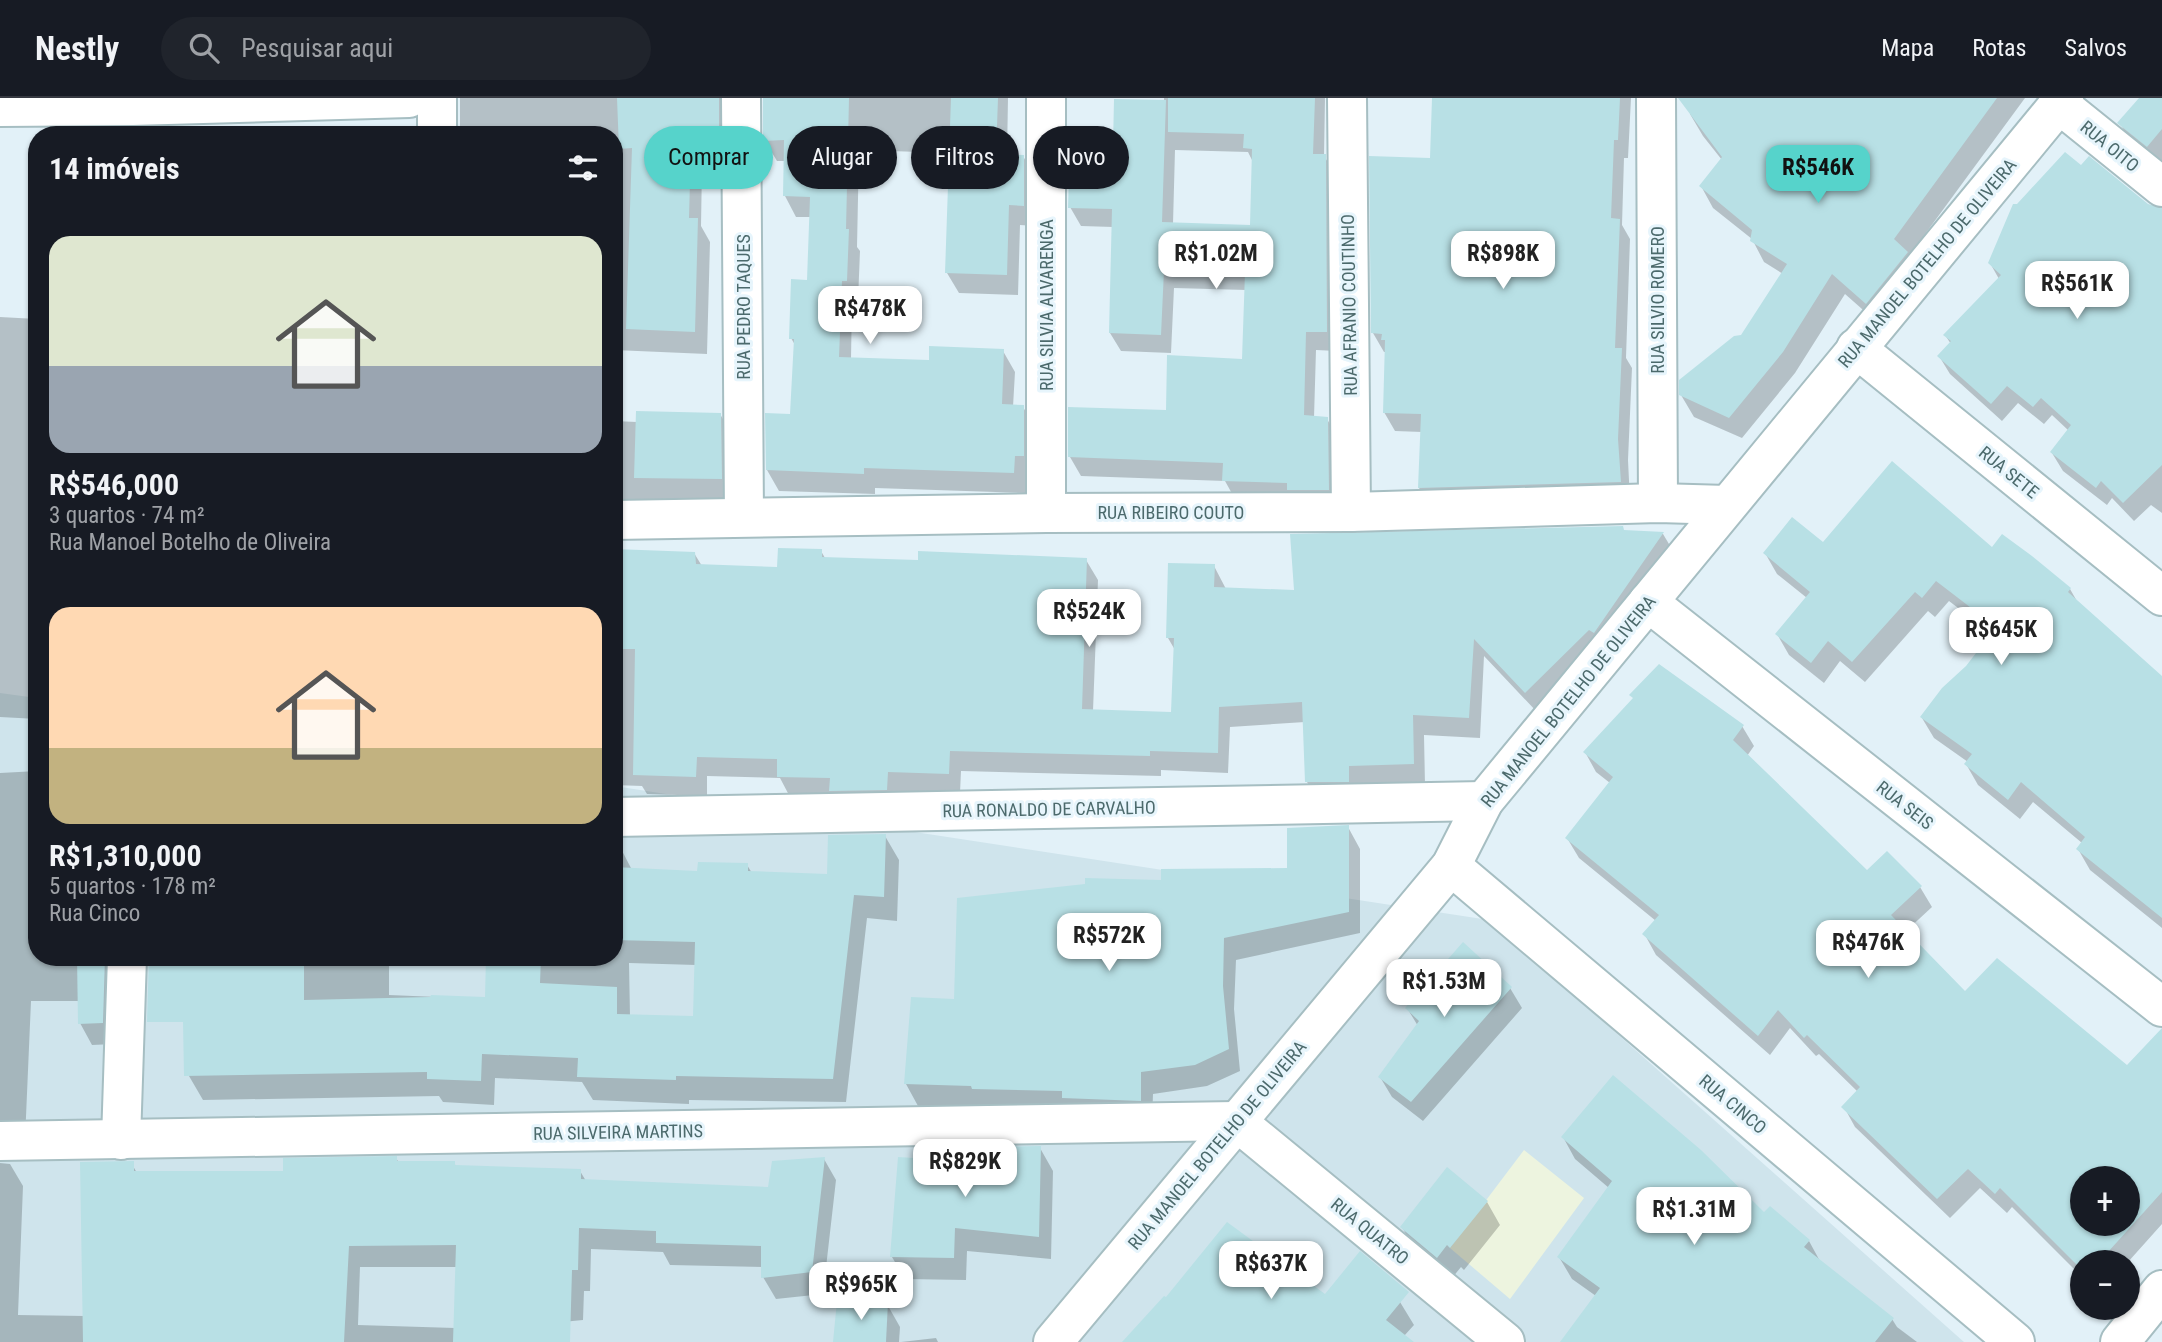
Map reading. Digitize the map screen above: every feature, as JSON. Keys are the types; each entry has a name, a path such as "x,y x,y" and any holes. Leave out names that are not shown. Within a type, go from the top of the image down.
{"street":[{"path":"0,107 133,120 409,98"},
{"path":"437,98 437,126"},
{"name":"RUA PEDRO TAQUES","path":"741,98 744,516"},
{"name":"RUA SILVIA ALVARENGA","path":"1046,98 1046,513"},
{"name":"RUA AFRANIO COUTINHO","path":"1347,98 1351,512"},
{"name":"RUA SILVIO ROMERO","path":"1656,98 1658,503"},
{"name":"RUA OITO","path":"2062,101 2162,187"},
{"name":"RUA MANOEL BOTELHO DE OLIVEIRA","path":"1053,1342 1451,866 1484,801 2062,101"},
{"name":"RUA SETE","path":"1856,348 2162,596"},
{"name":"RUA RIBEIRO COUTO","path":"623,520 744,516 1351,512 1658,503 1727,505"},
{"name":"RUA SEIS","path":"1648,602 2162,1007"},
{"name":"RUA RONALDO DE CARVALHO","path":"623,817 1484,801"},
{"name":"RUA CINCO","path":"1451,866 2015,1342"},
{"path":"121,1140 127,966"},
{"name":"RUA SILVEIRA MARTINS","path":"0,1140 1236,1121"},
{"name":"RUA QUATRO","path":"1236,1121 1504,1342"},
{"path":"2120,1342 2162,1290"}],"shaded area":[{"path":"0,693 28,697 28,966 623,966 623,787 1489,920 1964,1342 0,1342"},
{"path":"1524,1150 1584,1198 1510,1299 1450,1248"}],"building":[{"path":"617,98 719,98 719,126 644,126 644,189 690,189 689,218 698,218 695,332 626,329 632,148 623,149 623,126 618,126"},
{"path":"763,98 849,98 848,126 787,126 787,189 847,189 847,281 842,281 839,357 929,360 929,346 1004,349 1002,404 1024,405 1024,456 1015,456 1014,473 864,468 864,474 766,470 765,413 790,414 794,339 789,339 791,279 807,280 810,197 783,196 784,140 773,141 773,126 763,126"},
{"path":"951,98 998,98 997,126 950,126"},
{"path":"1168,98 1315,98 1313,154 1326,154 1327,332 1306,332 1304,415 1328,417 1329,490 1287,490 1287,483 1222,481 1223,463 1068,457 1068,407 1166,410 1167,355 1242,359 1245,272 1164,270 1161,335 1109,333 1112,209 1068,208 1069,189 1129,189 1129,126 1113,126 1114,99 1166,100 1162,222 1250,225 1252,149 1243,148 1244,134 1168,132"},
{"path":"1432,98 1620,98 1618,140 1614,140 1611,218 1620,219 1615,348 1622,348 1618,439 1621,482 1418,488 1421,414 1383,413 1385,340 1381,340 1382,334 1371,333 1369,156 1430,158"},
{"path":"1678,98 1997,98 1894,239 1908,252 1866,304 1832,274 1783,352 1729,418 1679,395 1679,380 1734,336 1741,335 1787,264 1750,241 1752,230 1699,186 1722,157"},
{"path":"2139,98 2162,98 2162,129 2147,147 2117,123"},
{"path":"2065,152 2081,165 2089,156 2148,204 2162,208 2162,465 2123,503 2101,481 2096,488 2050,452 2071,425 2041,398 2033,407 2007,386 1991,404 1937,356 1951,341 1943,335 2001,275 1988,263 2013,204 2017,204"},
{"path":"1019,155 1024,155 1024,206 1009,205 1007,275 945,273 948,189 1019,189"},
{"path":"636,411 721,413 722,479 634,478"},
{"path":"1892,461 1992,547 2002,534 2032,556 2071,588 2068,592 2162,676 2162,918 2076,849 2085,837 2021,782 2008,800 1964,764 1972,754 1920,717 1942,688 1966,666 1996,627 1936,581 1922,598 1915,592 1852,662 1828,641 1811,663 1775,634 1810,592 1763,553 1792,517 1823,542"},
{"path":"1623,526 1624,530 1664,532 1594,633 1589,630 1525,693 1474,639 1469,718 1413,715 1414,764 1349,766 1349,782 1305,782 1302,702 1219,707 1218,753 1150,751 1150,756 950,751 949,774 888,772 887,790 829,791 830,778 777,777 777,759 697,757 696,777 633,775 635,649 623,649 623,549 695,552 696,564 777,567 778,548 822,549 822,557 918,560 918,551 1087,558 1082,709 1171,712 1174,638 1166,638 1168,563 1215,564 1214,587 1294,590 1290,534"},
{"path":"1659,664 1744,725 1733,740 1867,870 1887,851 1922,886 1891,915 1965,991 1997,958 2127,1065 2162,1028 2162,1192 2140,1216 2140,1166 2070,1166 2070,1236 2122,1236 2110,1250 2070,1250 2070,1258 2000,1188 1995,1194 1968,1169 1937,1199 1841,1107 1860,1087 1807,1035 1804,1038 1778,1010 1758,1036 1642,934 1659,915 1565,838 1613,777 1583,752 1633,698 1629,695"},
{"path":"1349,825 1349,912 1224,938 1223,986 1229,1049 1195,1065 1141,1072 1141,1101 1062,1098 1062,1091 904,1084 911,997 954,999 957,898 1085,884 1085,878 1161,880 1161,869 1287,868 1287,828"},
{"path":"886,834 884,897 854,895 833,1079 676,1076 676,1080 577,1077 578,1058 482,1054 481,1081 427,1079 427,1072 184,1076 183,1022 147,1022 149,966 304,966 304,1000 431,995 485,997 486,966 541,966 540,983 617,987 617,1014 693,1016 695,942 623,940 623,867 697,871 698,862 748,863 748,871 827,874 828,835"},
{"path":"1463,942 1512,987 1411,1102 1378,1077 1419,1021 1405,1008"},
{"path":"77,966 105,966 103,1023 78,1024"},
{"path":"1613,1075 1701,1150 1764,1212 1770,1206 1810,1240 1804,1247 1894,1318 1875,1342 1560,1342 1600,1288 1557,1257 1612,1181 1561,1137"},
{"path":"1041,1146 1039,1237 955,1228 954,1258 890,1257 898,1157 978,1162 977,1147"},
{"path":"397,1156 397,1161 455,1161 455,1165 581,1169 581,1179 768,1187 772,1161 825,1157 812,1272 761,1278 761,1246 656,1243 656,1231 579,1228 578,1270 572,1270 570,1342 453,1342 456,1245 349,1246 344,1342 83,1342 80,1162 134,1161 134,1171 283,1171 283,1158"},
{"path":"1447,1167 1488,1201 1450,1248 1447,1245 1437,1258 1400,1227"},
{"path":"1227,1222 1325,1294 1360,1251 1409,1292 1386,1320 1414,1342 1122,1342 1164,1296 1166,1297"},
{"path":"837,1301 888,1302 886,1342 833,1342"}]}
